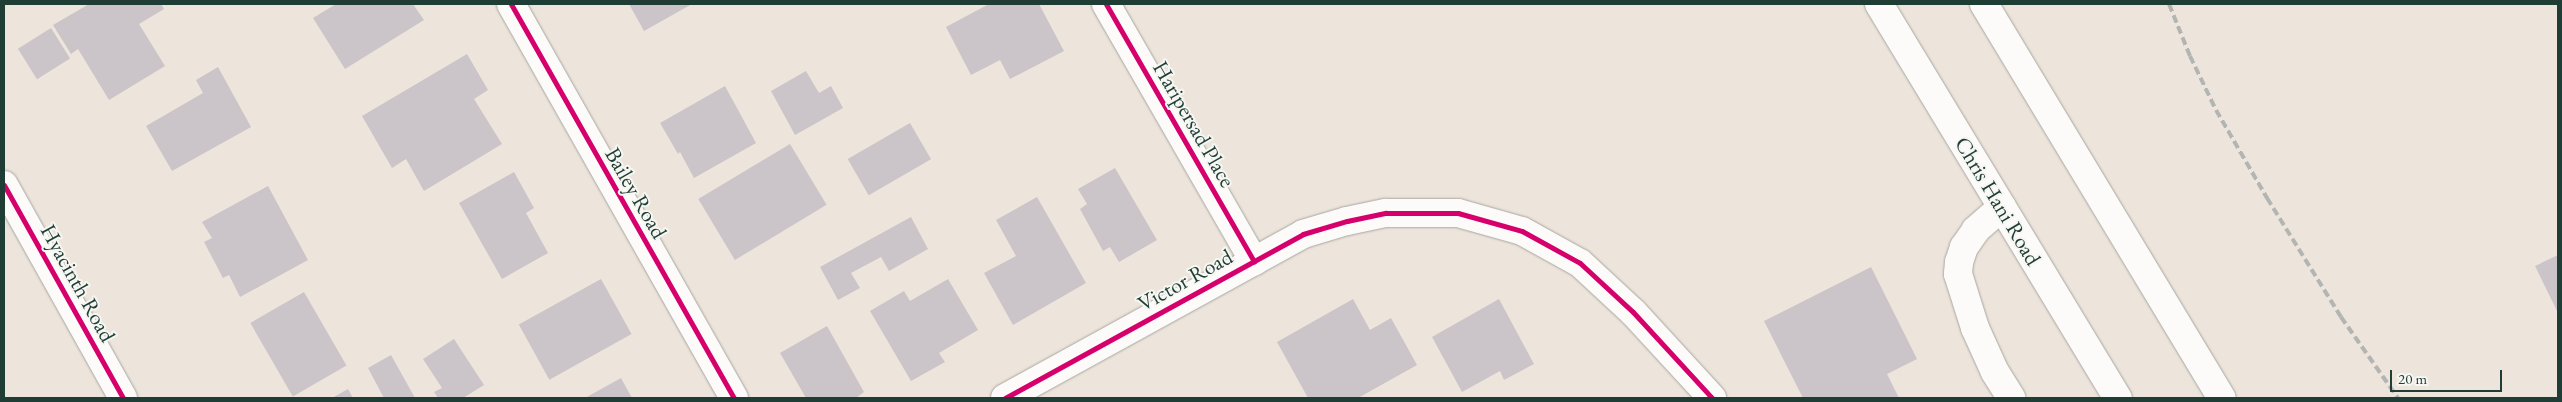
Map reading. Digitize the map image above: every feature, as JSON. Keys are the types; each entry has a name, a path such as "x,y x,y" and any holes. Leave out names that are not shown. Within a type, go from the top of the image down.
{"street":[{"name":"Bailey Road","path":"510,4 734,398"},
{"name":"Haripersad Place","path":"1106,4 1254,261"},
{"name":"Chris Hani Road","path":"1879,4 2118,398"},
{"path":"1984,4 2222,398"},
{"name":"Hyacinth Road","path":"4,185 13,220 123,398"},
{"path":"2002,207 1976,230 1964,247 1959,262 1958,274 1975,328 1995,372 2011,398"},
{"name":"Victor Road","path":"1005,398 1303,234 1347,221 1386,213 1458,212 1522,231 1580,263 1632,312 1712,398"}],"building":[{"path":"89,4 161,4 164,9 139,24 165,66 109,100 78,49 71,54 53,25"},
{"path":"336,4 413,4 424,20 345,69 313,18"},
{"path":"629,4 692,4 644,31"},
{"path":"989,4 1039,4 1064,51 1010,79 1000,60 971,75 946,27"},
{"path":"51,28 70,59 37,79 18,49"},
{"path":"467,54 488,90 474,99 502,144 424,191 406,159 392,168 362,116"},
{"path":"218,67 251,127 172,171 146,126 203,93 196,80"},
{"path":"806,71 819,93 831,86 843,108 795,135 771,91"},
{"path":"725,86 756,143 694,178 680,152 678,154 660,123"},
{"path":"910,123 931,159 869,195 848,159"},
{"path":"790,144 827,205 735,260 698,199"},
{"path":"1115,168 1157,240 1119,262 1110,247 1103,251 1080,209 1087,204 1078,189"},
{"path":"514,172 534,208 526,213 548,253 502,279 459,203"},
{"path":"268,186 308,260 240,297 229,275 223,278 204,242 212,238 202,222"},
{"path":"1037,197 1086,283 1013,325 984,273 1016,256 996,220"},
{"path":"911,217 928,249 889,271 881,257 851,273 860,288 838,300 820,267"},
{"path":"2558,255 2558,313 2535,266"},
{"path":"1871,267 1917,359 1887,374 1899,398 1803,398 1764,321"},
{"path":"601,279 632,334 549,380 519,325"},
{"path":"948,279 978,330 939,353 945,362 911,381 870,311 904,291 910,301"},
{"path":"304,292 346,366 293,397 250,323"},
{"path":"1353,299 1370,330 1391,318 1417,365 1358,398 1308,398 1277,342"},
{"path":"1499,299 1534,364 1504,380 1500,371 1462,392 1432,337"},
{"path":"827,326 864,392 856,398 806,398 780,353"},
{"path":"454,339 484,385 463,398 438,398 434,392 442,388 423,359"},
{"path":"391,355 415,398 384,398 368,368"},
{"path":"621,378 632,398 585,398"},
{"path":"348,389 353,398 332,398"}],"railway":[{"path":"2169,4 2190,56 2216,110 2267,198 2341,317 2398,398"}],"cycle path":[{"path":"511,4 734,398"},
{"path":"1106,4 1254,261"},
{"path":"4,185 123,398"},
{"path":"1005,398 1303,234 1347,221 1386,213 1458,213 1522,231 1580,263 1633,312 1712,398"}]}
